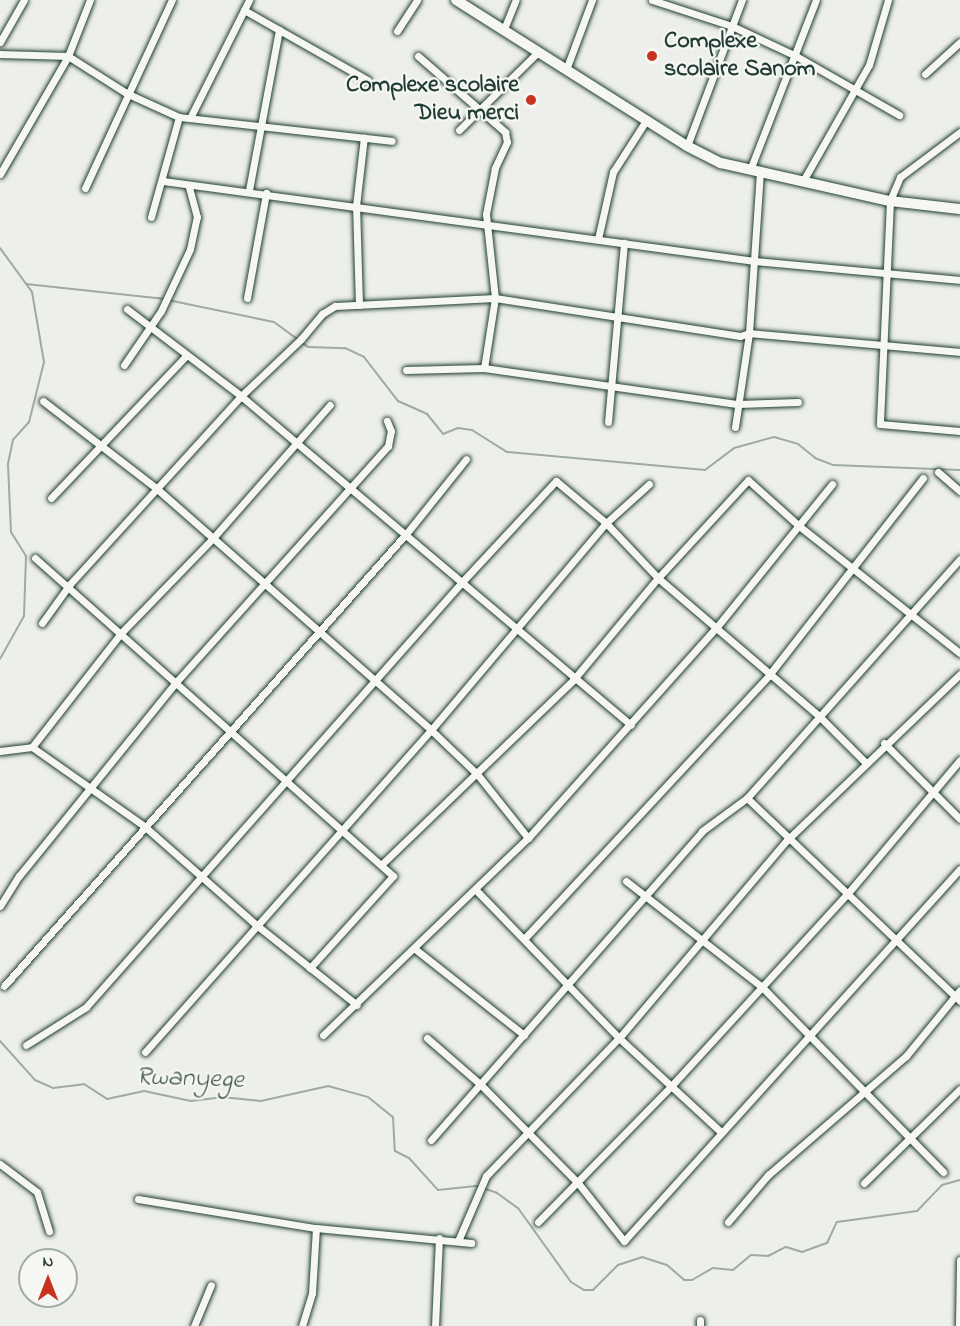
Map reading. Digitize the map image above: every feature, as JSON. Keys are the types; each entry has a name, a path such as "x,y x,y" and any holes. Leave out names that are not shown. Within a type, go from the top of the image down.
{"street":[{"path":"0,42 24,0"},
{"path":"0,174 68,56 90,0"},
{"path":"86,188 126,93 172,0"},
{"path":"191,116 249,0"},
{"path":"397,31 417,0"},
{"path":"456,0 567,67 687,146 721,163 890,201 960,209"},
{"path":"504,29 516,0"},
{"path":"567,67 592,0"},
{"path":"652,0 666,2 732,26 796,56 854,92 899,115"},
{"path":"687,146 742,0"},
{"path":"735,427 749,333 755,261 755,171 816,0"},
{"path":"803,181 869,65 888,0"},
{"path":"244,10 367,80"},
{"path":"249,190 279,30"},
{"path":"925,74 960,42"},
{"path":"459,130 539,51"},
{"path":"0,54 68,56 126,93 179,117 191,116 392,141"},
{"path":"418,56 478,111 505,132 507,142 495,168 487,224 495,298 484,368"},
{"path":"151,217 163,181 179,117"},
{"path":"598,239 613,172 646,119"},
{"path":"960,132 900,177 890,201 886,347 880,424 960,431"},
{"path":"359,305 356,206 364,137"},
{"path":"163,181 189,187 249,190 755,261 887,271 960,280"},
{"path":"124,365 161,311 190,249 197,217 189,187"},
{"path":"247,298 266,193"},
{"path":"608,422 615,317 624,243"},
{"path":"42,622 70,584 241,396 299,342 322,314 335,306 495,298 740,336 749,333 960,352"},
{"path":"127,309 185,357 241,396 518,628 574,679 631,724"},
{"path":"51,498 185,357"},
{"path":"406,370 484,368 610,383 738,404 798,402"},
{"path":"43,401 156,488 431,730 477,774 528,838"},
{"path":"32,747 122,632 213,538 294,442 330,405"},
{"path":"0,906 19,876 177,681 267,585 388,446 391,431 387,421"},
{"path":"4,986 406,534 466,459"},
{"path":"938,472 960,491"},
{"path":"524,939 769,675 923,478"},
{"path":"382,864 574,679 658,578 748,480 799,526 960,653"},
{"path":"26,1045 86,1007 203,877 374,680 556,481 606,523 658,578 820,717 865,762"},
{"path":"145,1052 255,924 431,730 606,523 649,484"},
{"path":"323,1035 357,1005 528,838 716,628 832,484"},
{"path":"35,558 70,584 339,830 382,864 393,876 310,968"},
{"path":"431,1140 702,831 747,798 912,616 960,559"},
{"path":"458,1241 486,1176 620,1038 787,840 884,743 960,674"},
{"path":"884,743 960,819"},
{"path":"0,751 32,747 144,826 255,924 357,1005"},
{"path":"538,1222 673,1084 848,893 960,760"},
{"path":"728,1222 768,1175 906,1056 958,996 848,893 787,840 747,798"},
{"path":"428,1038 480,1084 578,1183 624,1241 898,941 960,869"},
{"path":"626,881 762,987 942,1172"},
{"path":"476,890 620,1038 673,1084 722,1132"},
{"path":"415,949 524,1035"},
{"path":"864,1183 960,1089"},
{"path":"0,1164 37,1192 49,1231"},
{"path":"138,1199 316,1228 439,1238 471,1243"},
{"path":"302,1326 312,1293 316,1228"},
{"path":"435,1326 439,1238"},
{"path":"959,1326 960,1260"},
{"path":"194,1326 211,1285"}],"waterway":[{"name":"Rwanyege","path":"0,248 32,292 44,362 29,422 13,440 8,464 11,532 26,556 24,616 0,659"},
{"path":"26,284 158,298 274,322 308,347 345,348 364,357 398,401 427,414 443,434 458,428 472,430 507,452 705,470 734,448 774,437 798,444 815,458 833,465 960,470"},
{"name":"Rwanyege","path":"0,1041 35,1080 53,1088 84,1084 107,1099 144,1091 191,1101 222,1097 261,1101 328,1086 368,1097 393,1117 395,1151 409,1158 438,1190 476,1186 497,1193 518,1208 571,1282 584,1290 593,1290 618,1265 642,1257 667,1265 684,1280 692,1280 713,1268 733,1270 751,1255 768,1256 786,1247 802,1252 827,1243 837,1222 917,1211 942,1185 960,1180"}],"place":[{"name":"Complexe scolaire Sanom","path":"652,56"},
{"name":"Complexe scolaire Dieu merci","path":"531,100"}]}
